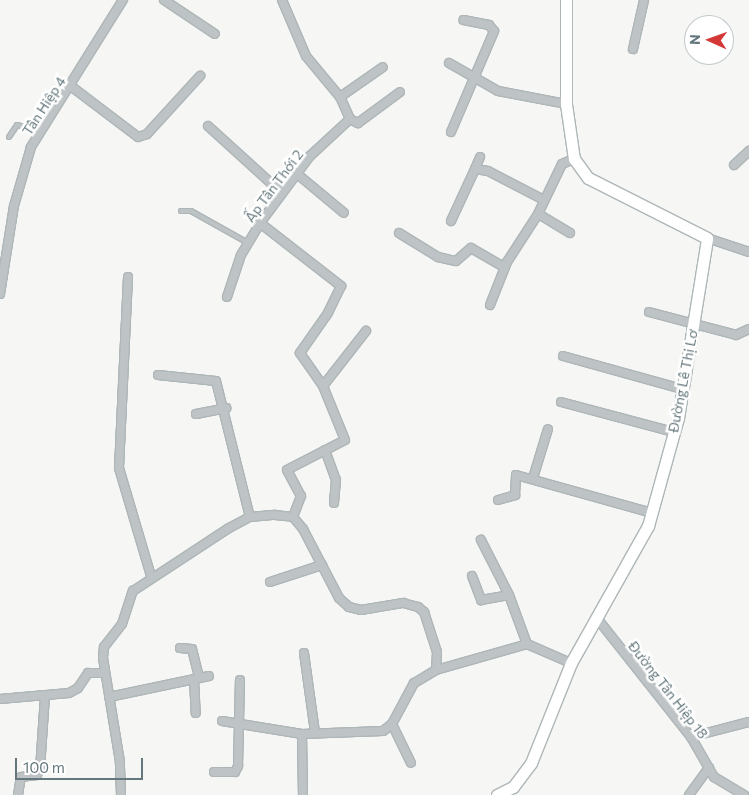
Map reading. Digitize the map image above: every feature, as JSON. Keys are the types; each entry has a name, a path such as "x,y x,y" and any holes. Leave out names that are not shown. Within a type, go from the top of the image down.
{"street":[{"name":"Tân Hiệp 4","path":"0,294 14,206 31,148 72,87 123,0"},
{"path":"164,0 215,34"},
{"path":"282,0 306,56 340,97 350,120 358,124 400,92"},
{"path":"566,0 566,104 574,159 588,178 707,238 749,252"},
{"path":"633,49 644,0"},
{"path":"451,132 477,77 494,31 488,25 463,20"},
{"path":"449,63 477,77 498,91 566,104"},
{"path":"340,97 383,67"},
{"path":"72,87 138,137 148,134 200,76"},
{"name":"Ấp Tân Thới 2","path":"227,297 248,243 260,223 296,173 350,120"},
{"path":"208,126 282,193"},
{"path":"734,165 749,151"},
{"path":"451,221 480,156"},
{"path":"490,305 505,268 530,221 538,214 562,164 574,159"},
{"path":"474,169 488,172 544,200"},
{"path":"296,173 344,213"},
{"path":"538,214 570,233"},
{"path":"260,223 340,286 328,313 300,353 323,386 345,440 287,470 301,496 293,518"},
{"path":"399,233 438,257 456,261 471,248 505,268"},
{"name":"Đường Lê Thị Lơ","path":"502,794 513,787 530,763 571,663 652,513 674,432 707,238"},
{"path":"128,277 119,468 151,576"},
{"path":"649,312 694,322 736,335 749,329"},
{"path":"323,386 366,331"},
{"path":"562,356 682,389"},
{"path":"158,374 216,381 226,408 250,517"},
{"path":"561,402 674,432"},
{"path":"196,414 226,408"},
{"path":"534,478 548,430"},
{"path":"325,450 336,480 334,503"},
{"path":"498,500 515,495 516,475 534,478 652,513"},
{"path":"120,795 120,762 105,673 104,647 122,624 133,591 151,576 250,517 293,518"},
{"path":"293,518 349,607 361,610 403,603 418,607 424,612 438,652 436,670"},
{"path":"481,540 509,595 527,644"},
{"path":"270,582 322,565"},
{"path":"472,576 481,600 509,595"},
{"name":"Đường Tân Hiệp 18","path":"596,618 691,737 709,768 727,787 744,795"},
{"path":"222,722 237,722 302,734 314,732 378,733 392,724 414,683 436,670 527,644 571,663"},
{"path":"180,648 192,650 197,679 196,713"},
{"path":"304,653 314,732"},
{"path":"0,699 70,693 78,688 88,673 105,673"},
{"path":"109,697 209,676"},
{"path":"214,772 234,772 238,766 237,722 240,680"},
{"path":"18,795 21,777 37,775 40,769 45,695"},
{"path":"691,737 749,722"},
{"path":"392,724 411,763"},
{"path":"302,734 303,795"},
{"path":"689,795 709,768"}],"lane":[{"path":"9,137 17,125 41,132"},
{"path":"181,211 191,211 248,243"}]}
